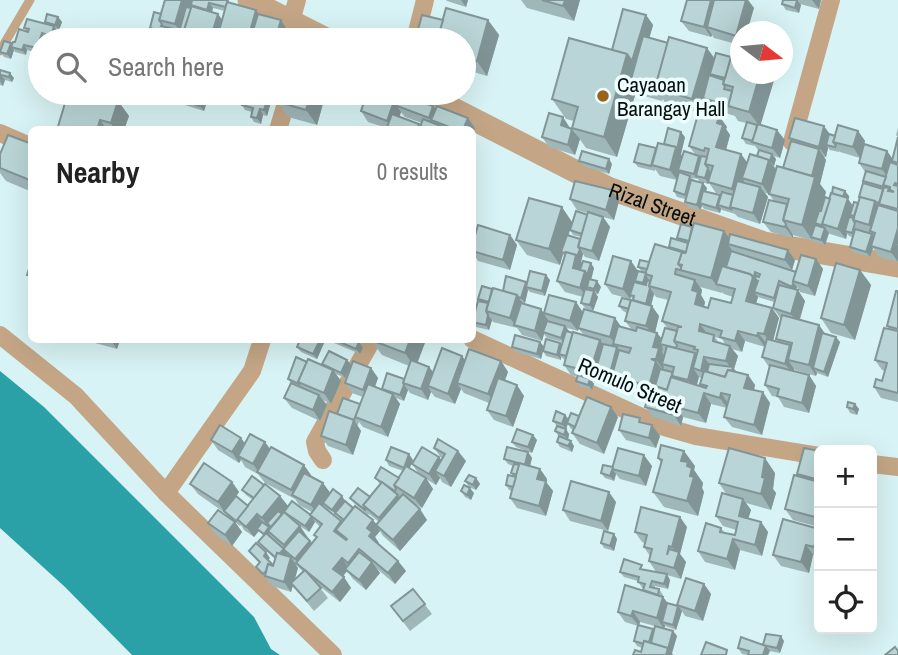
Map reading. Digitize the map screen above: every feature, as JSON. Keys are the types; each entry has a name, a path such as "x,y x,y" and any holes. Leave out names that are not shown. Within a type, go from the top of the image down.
{"street":[{"path":"249,0 306,26"},
{"path":"418,28 425,0"},
{"path":"789,153 831,0"},
{"path":"279,126 285,105"},
{"name":"Rizal Street","path":"445,105 608,188 765,237 898,267"},
{"path":"0,133 28,145"},
{"path":"0,335 76,396 166,493 333,655"},
{"name":"Romulo Street","path":"476,341 661,426 696,436 814,455"},
{"path":"166,493 252,371 261,343"},
{"path":"323,460 315,442 370,343"},
{"path":"877,465 898,467"}],"lane":[{"path":"0,51 30,0"}],"water":[{"path":"0,371 44,407 254,617 271,649 280,655 132,655 65,587 0,528"}],"building":[{"path":"165,0 182,0 175,24 159,20"},
{"path":"192,0 228,0 226,7 209,3 207,10 191,5"},
{"path":"542,0 565,0 563,6"},
{"path":"687,0 711,0 704,27 681,21"},
{"path":"714,0 746,0 740,21 730,21 730,34 707,27"},
{"path":"783,0 797,0 795,8 782,4"},
{"path":"227,2 256,10 251,28 220,28"},
{"path":"191,6 218,14 214,28 185,28"},
{"path":"186,7 191,8 185,28 180,28"},
{"path":"446,8 488,20 477,61 476,28 440,28"},
{"path":"623,9 646,15 632,61 627,54 612,50"},
{"path":"154,12 161,14 161,26 170,28 150,28"},
{"path":"47,14 58,17 55,25 45,22"},
{"path":"258,14 281,20 279,28 254,28"},
{"path":"422,15 443,20 441,28 418,28"},
{"path":"27,19 54,26 53,28 24,28"},
{"path":"19,29 28,32 28,46 24,45 22,50 11,47"},
{"path":"643,36 668,43 655,90 630,83"},
{"path":"669,37 707,48 692,99 655,88"},
{"path":"569,38 627,54 604,137 572,128 578,107 552,99"},
{"path":"4,41 11,43 7,54 0,52"},
{"path":"716,53 730,57 725,78 710,74"},
{"path":"730,59 730,84 757,84 749,112 728,106 733,87 723,84"},
{"path":"0,70 10,73 9,77 1,75 0,79"},
{"path":"709,75 724,80 724,89 732,91 728,106 703,98"},
{"path":"702,100 716,104 713,115 719,116 717,123 723,125 716,147 741,154 732,189 708,182 713,166 705,164 709,149 705,148 704,151 689,146"},
{"path":"64,105 117,105 111,123 100,120 98,126 58,126"},
{"path":"242,105 266,105 264,110 260,109 257,118 251,117 253,108"},
{"path":"288,105 307,105 306,110"},
{"path":"363,105 393,105 387,121 361,111"},
{"path":"430,105 433,106 429,118 397,106"},
{"path":"437,106 468,118 465,126 447,126 431,120"},
{"path":"549,113 563,117 561,125 572,129 568,145 542,137"},
{"path":"392,114 419,124 418,126 388,126"},
{"path":"795,118 824,126 819,147 789,138"},
{"path":"423,119 441,126 420,126"},
{"path":"747,122 757,125 753,141 742,138"},
{"path":"758,124 777,130 772,148 752,142"},
{"path":"838,125 858,131 853,147 833,142"},
{"path":"668,128 681,132 677,149 664,144"},
{"path":"829,134 835,136 835,147 826,145"},
{"path":"8,135 28,142 28,179 0,168 0,154"},
{"path":"898,137 898,163 892,161"},
{"path":"791,141 819,149 812,176 783,168"},
{"path":"658,143 676,147 670,170 652,165"},
{"path":"639,144 656,148 651,166 634,162"},
{"path":"864,144 887,151 882,169 859,163"},
{"path":"759,150 772,154 770,161 757,156"},
{"path":"582,151 609,159 606,169 579,161"},
{"path":"684,151 699,156 694,174 678,170"},
{"path":"750,154 769,160 762,184 742,178"},
{"path":"701,156 707,157 705,178 696,176"},
{"path":"890,162 898,165 898,184 894,185 898,186 898,209 879,204 884,187 894,192 890,187 883,185"},
{"path":"777,166 815,177 802,225 783,220 789,199 769,194"},
{"path":"866,171 886,177 884,187 863,181"},
{"path":"679,172 690,176 685,195 674,191"},
{"path":"691,180 703,183 697,205 685,202"},
{"path":"575,181 612,190 606,210 570,199"},
{"path":"737,181 760,187 753,213 730,207"},
{"path":"863,183 883,189 879,203 859,197"},
{"path":"833,187 845,191 843,197 832,194"},
{"path":"703,191 720,195 716,208 700,203"},
{"path":"722,192 733,195 731,209 718,205"},
{"path":"831,193 848,198 838,229 822,224"},
{"path":"825,197 830,199 822,224 824,226 815,223"},
{"path":"860,197 875,201 869,225 853,220"},
{"path":"529,198 562,207 549,249 516,240"},
{"path":"769,200 787,204 783,220 785,227 763,222"},
{"path":"854,202 858,203 854,216 850,215"},
{"path":"878,205 898,211 898,228 891,252 871,246 875,233 870,231"},
{"path":"576,211 588,215 582,234 570,230"},
{"path":"588,212 603,217 592,251 578,247"},
{"path":"849,217 854,218 855,223 852,233 845,231"},
{"path":"694,223 724,231 711,278 680,270 682,265 678,264 682,252 685,253"},
{"path":"681,224 692,227 689,241 677,238"},
{"path":"478,225 510,235 503,260 476,252"},
{"path":"815,225 825,228 821,240 811,237"},
{"path":"855,229 872,234 866,252 850,247"},
{"path":"730,234 788,250 785,260 728,244"},
{"path":"567,235 580,239 577,257 561,252"},
{"path":"671,238 688,243 686,252 669,247"},
{"path":"655,244 682,252 678,264 681,270 676,269 675,274 695,280 692,290 698,292 695,304 708,308 711,298 731,303 735,289 716,284 722,266 750,274 753,277 746,301 772,308 764,334 758,333 757,336 738,331 735,341 720,337 722,331 700,324 699,331 714,335 713,341 730,346 726,361 704,357 701,371 693,368 698,350 674,341 678,327 682,327 662,321 671,292 649,286 652,276 645,274"},
{"path":"731,251 796,272 792,287 779,281 774,298 754,292 758,281 756,276 759,277 760,274 755,272 754,277 726,267"},
{"path":"566,252 576,255 573,268 585,271 580,288 557,281"},
{"path":"801,255 816,259 808,286 793,281"},
{"path":"613,256 631,261 623,289 605,284"},
{"path":"640,260 649,262 647,269 638,267"},
{"path":"583,261 591,263 587,275 580,270"},
{"path":"836,263 860,270 844,325 821,318"},
{"path":"530,271 546,275 542,291 526,287"},
{"path":"638,271 646,273 643,283 635,281"},
{"path":"506,276 526,282 521,298 503,291"},
{"path":"589,279 597,281 594,289 587,287"},
{"path":"647,280 650,281 650,288 646,304 633,300 634,296 630,295 634,282 646,285"},
{"path":"779,285 798,290 791,314 773,308"},
{"path":"482,286 492,289 489,302 478,299"},
{"path":"493,288 517,295 510,318 486,311"},
{"path":"585,289 594,291 590,305 581,303"},
{"path":"898,291 898,329 887,326"},
{"path":"549,295 576,302 570,321 544,313"},
{"path":"622,298 631,300 629,309 619,306"},
{"path":"631,300 652,306 646,326 625,321"},
{"path":"478,301 488,303 486,325 476,323"},
{"path":"521,303 541,309 535,331 514,325"},
{"path":"584,309 615,318 610,337 578,328"},
{"path":"782,315 819,325 809,365 788,360 792,343 776,339"},
{"path":"547,321 565,326 561,338 543,332"},
{"path":"618,326 636,331 637,327 657,333 653,347 659,348 656,359 651,359 656,361 647,393 639,391 641,384 628,380 627,384 611,379 619,350 629,353 631,348 613,344"},
{"path":"665,328 677,331 674,341 676,348 660,344"},
{"path":"884,328 898,331 898,393 874,387 876,379 882,381 887,363 875,360"},
{"path":"566,331 573,333 566,356 559,354"},
{"path":"573,332 600,340 590,372 564,365"},
{"path":"822,333 836,337 824,372 813,368"},
{"path":"515,335 540,342 537,354 512,347"},
{"path":"546,339 560,343 557,355 543,351"},
{"path":"767,339 790,345 785,364 762,357"},
{"path":"299,343 318,343 313,354 297,347"},
{"path":"342,343 359,343 356,349"},
{"path":"379,343 409,343 405,353"},
{"path":"603,344 617,347 609,377 595,373"},
{"path":"667,346 695,353 688,380 672,376 674,367 662,364"},
{"path":"442,348 462,356 448,394 428,386"},
{"path":"469,349 501,361 488,394 457,383"},
{"path":"329,351 347,360 341,373 322,364"},
{"path":"296,357 307,362 299,384 288,379"},
{"path":"308,359 333,370 324,393 298,382"},
{"path":"411,360 429,367 421,389 403,383"},
{"path":"353,361 371,368 363,390 345,383"},
{"path":"709,364 733,367 725,377 707,372"},
{"path":"770,365 809,375 802,403 777,396 779,389 765,385"},
{"path":"660,369 672,372 673,378 671,377 667,390 655,386"},
{"path":"728,370 748,375 744,388 763,392 754,425 724,417 730,395 721,393 720,398 704,393 698,413 676,407 674,415 645,407 652,385 667,390 671,377 706,388 707,386 700,384 704,371 725,377"},
{"path":"387,373 404,379 400,395 382,389"},
{"path":"578,375 590,379 588,385 576,381"},
{"path":"498,378 517,385 506,416 487,410"},
{"path":"291,383 319,395 313,410 284,398"},
{"path":"368,384 393,394 381,427 355,417"},
{"path":"587,397 611,407 597,443 572,433"},
{"path":"343,398 360,404 354,420 337,414"},
{"path":"848,402 855,404 853,409 847,407"},
{"path":"329,411 354,420 346,445 321,436"},
{"path":"556,411 565,415 562,424 553,421"},
{"path":"571,413 579,416 575,427 567,423"},
{"path":"623,414 640,418 639,422 652,425 649,438 619,430"},
{"path":"220,425 241,438 232,452 211,440"},
{"path":"557,426 566,429 564,435 555,431"},
{"path":"517,429 533,435 528,447 512,442"},
{"path":"250,434 265,442 253,464 238,456"},
{"path":"559,436 571,441 568,446 557,442"},
{"path":"438,439 458,451 444,476 435,471 445,454 434,448"},
{"path":"661,445 684,451 681,461 688,462 687,466 692,468 690,476 694,477 687,501 653,492 662,460 658,458"},
{"path":"271,447 304,465 291,490 257,472"},
{"path":"391,447 409,454 404,468 386,460"},
{"path":"422,447 439,457 429,474 412,464"},
{"path":"507,447 528,452 525,465 504,459"},
{"path":"618,448 644,455 639,476 612,469"},
{"path":"729,448 765,458 762,477 765,478 761,494 719,483"},
{"path":"804,448 814,450 814,479 797,474"},
{"path":"204,463 232,482 218,502 190,484"},
{"path":"519,463 540,469 537,479 546,481 539,506 510,498"},
{"path":"514,464 519,465 516,475 511,473"},
{"path":"603,465 613,467 610,476 601,473"},
{"path":"406,466 426,478 414,498 394,485"},
{"path":"381,467 399,478 394,485 395,491 375,478"},
{"path":"304,473 323,483 311,505 292,495"},
{"path":"469,475 476,478 473,485 465,481"},
{"path":"508,475 516,477 513,487 506,485"},
{"path":"794,475 814,481 814,517 785,509"},
{"path":"252,476 264,485 254,498 242,490"},
{"path":"571,481 609,492 601,521 563,510"},
{"path":"382,482 398,495 379,518 363,505"},
{"path":"265,484 280,496 262,518 257,514 246,527 237,519"},
{"path":"464,485 470,488 467,495 461,491"},
{"path":"358,488 370,497 363,505 365,510 350,498"},
{"path":"333,489 342,496 332,510 323,503"},
{"path":"722,493 743,499 739,516 761,522 755,545 733,539 727,559 698,551 706,523 721,528 720,532 735,535 738,522 716,516"},
{"path":"403,494 420,509 393,540 376,525"},
{"path":"236,496 248,506 236,521 224,511"},
{"path":"292,501 312,516 305,526 284,512"},
{"path":"345,501 353,508 344,520 335,513"},
{"path":"319,503 341,521 334,531 346,540 336,530 355,506 373,520 367,528 372,532 369,536 398,561 388,573 359,549 348,563 342,558 333,569 344,577 332,592 296,563 317,537 314,535 322,524 310,515"},
{"path":"641,507 680,517 672,547 669,546 667,555 669,549 679,552 674,568 649,561 652,549 644,547 647,535 635,532"},
{"path":"218,510 235,522 225,535 208,523"},
{"path":"278,511 282,514 271,527 267,523"},
{"path":"284,512 300,526 284,545 268,531"},
{"path":"783,519 814,528 814,547 806,545 801,562 773,555"},
{"path":"262,522 269,527 264,534 257,529"},
{"path":"299,531 310,541 295,559 283,549"},
{"path":"604,531 614,534 610,546 601,543"},
{"path":"266,533 284,549 277,553 276,558 258,542"},
{"path":"256,543 266,552 264,556 272,564 268,564 263,574 256,567 260,562 249,551"},
{"path":"359,552 372,562 359,580 345,569"},
{"path":"277,553 291,557 284,582 265,576 268,564 273,566"},
{"path":"624,559 642,565 640,569 667,574 664,584 652,581 650,587 659,589 658,595 643,590 645,584 638,582 639,577 620,572"},
{"path":"305,570 321,588 307,601 291,583"},
{"path":"686,578 704,584 695,611 677,605"},
{"path":"625,585 663,597 657,618 633,611 631,616 618,612"},
{"path":"413,589 425,604 403,621 391,606"},
{"path":"667,603 678,606 673,625 662,622"},
{"path":"638,625 653,629 649,642 644,641 644,644 634,641"},
{"path":"655,626 673,631 668,649 651,643"},
{"path":"766,634 781,636 777,648 763,645"},
{"path":"741,637 766,646 763,655 748,655 749,651 738,648"},
{"path":"644,641 668,648 666,655 633,655 635,650 641,652"},
{"path":"706,642 727,650 726,655 701,655"},
{"path":"895,647 898,655 885,655"}],"place":[{"name":"Cayaoan Barangay Hall","path":"603,96"}]}
